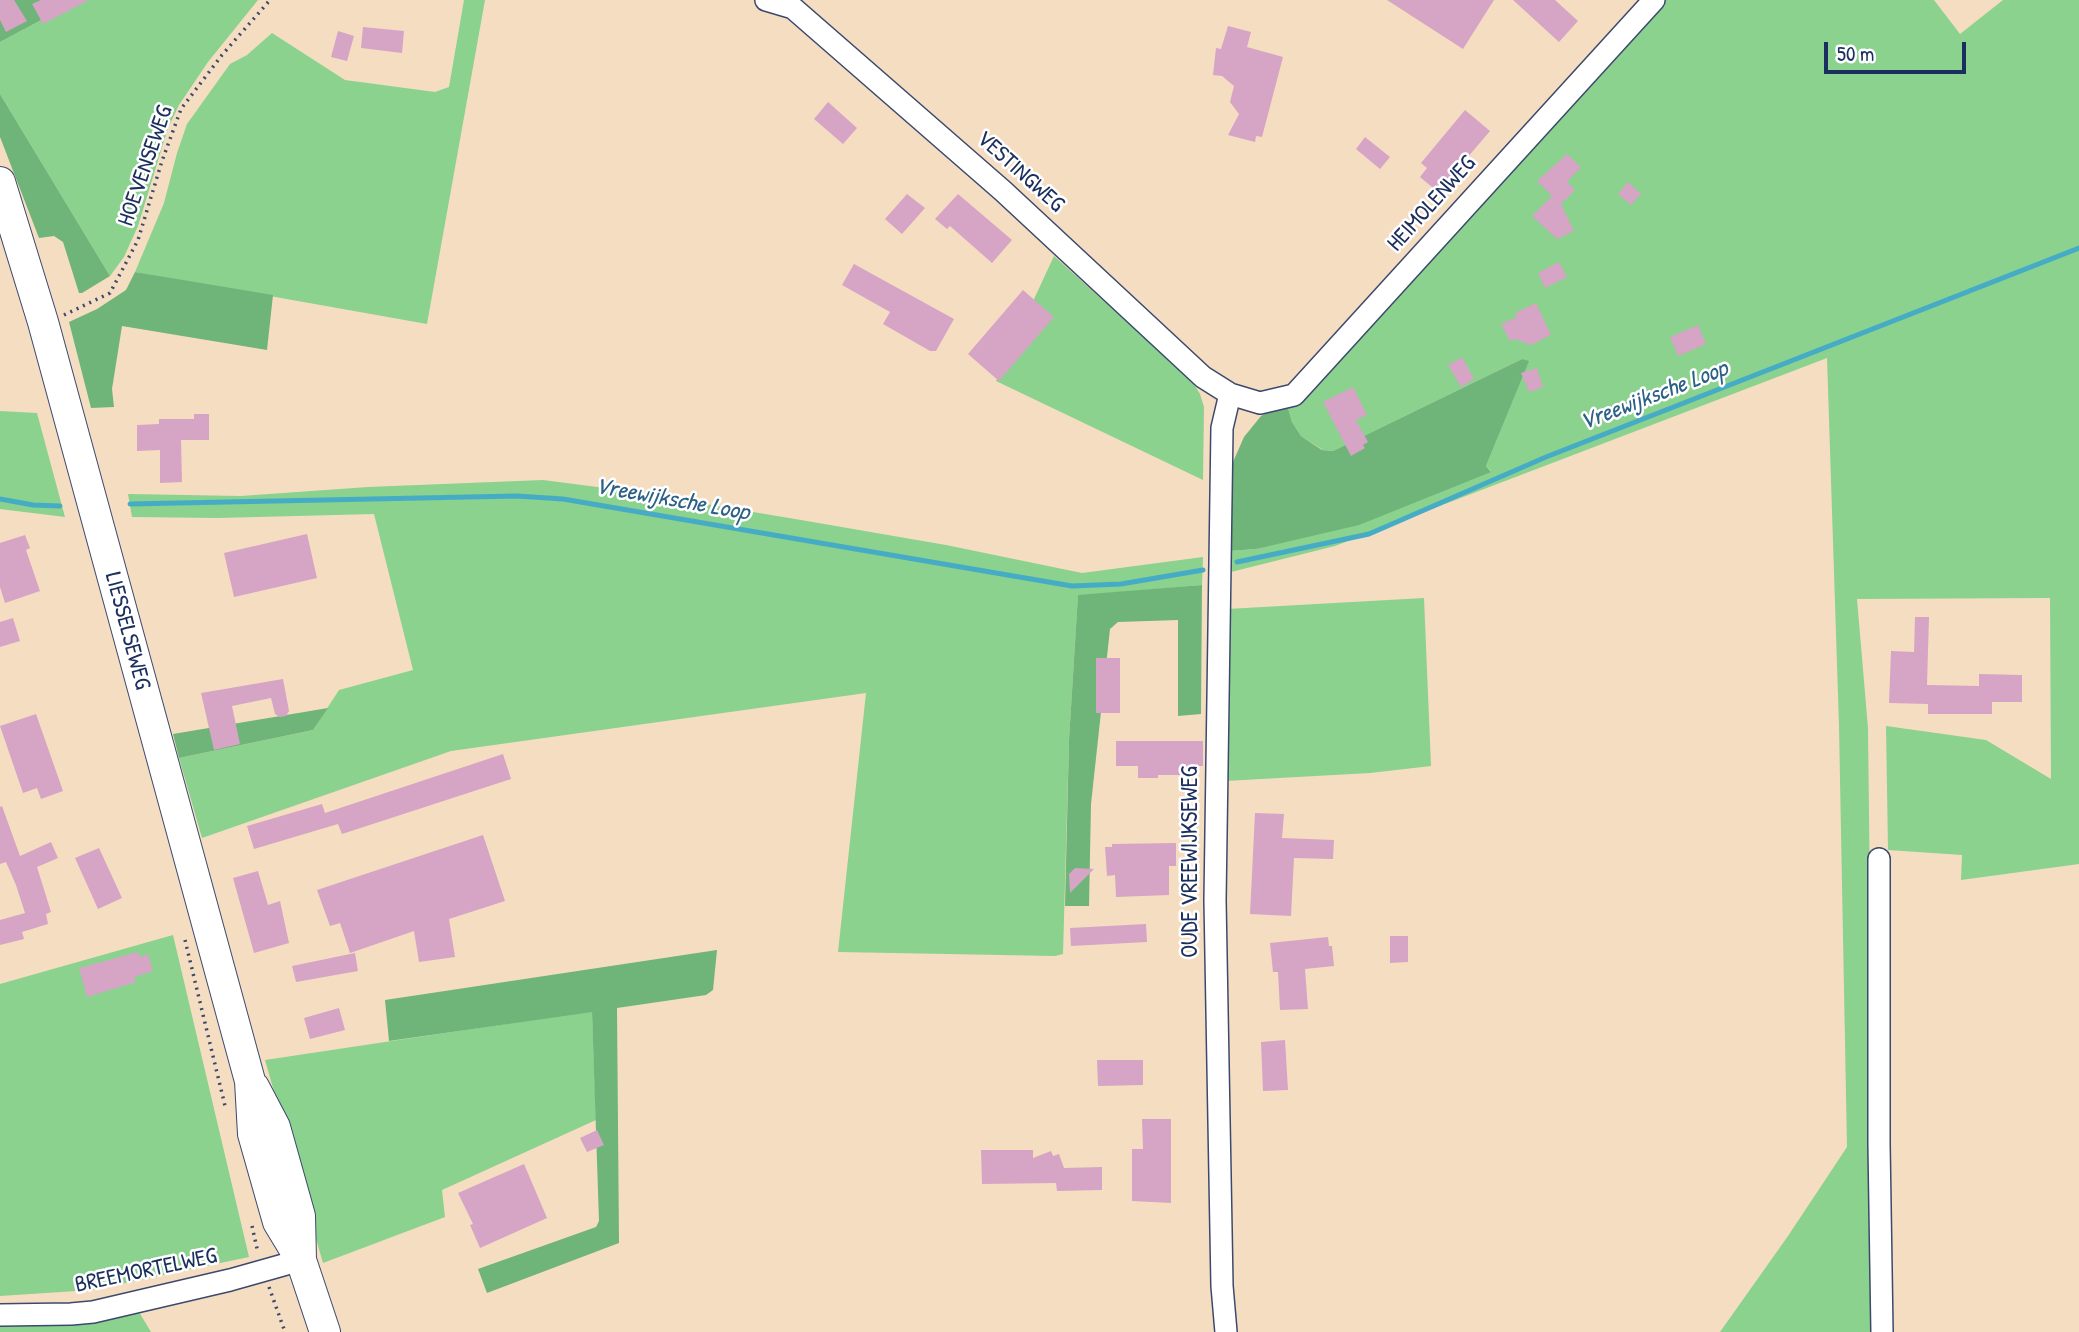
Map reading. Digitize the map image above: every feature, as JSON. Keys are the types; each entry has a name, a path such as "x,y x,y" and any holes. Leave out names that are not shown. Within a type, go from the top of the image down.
{"main road":[{"name":"LIESSELSEWEG","path":"0,182 43,322 250,1081 253,1134 278,1222 301,1260 325,1332"}],"street":[{"name":"VESTINGWEG","path":"766,0 793,8 1003,191 1203,377 1230,394"},
{"name":"HEIMOLENWEG","path":"1230,394 1260,403 1294,394 1654,0"},
{"name":"OUDE VREEWIJKSEWEG","path":"1226,1332 1222,1286 1215,900 1222,428 1230,394"},
{"path":"1880,859 1879,1144 1882,1332"},
{"name":"BREEMORTELWEG","path":"0,1315 93,1311 262,1272 301,1260"}],"path":[{"name":"HOEVENSEWEG","path":"43,322 89,305 110,293 138,240 181,109 222,55 270,0"},
{"path":"262,1272 285,1332"}],"green space":[{"path":"0,0 79,0 0,42"},
{"path":"79,0 258,0 208,62 179,105 168,128 138,226 124,257 110,276 0,94 0,42"},
{"path":"464,0 485,0 427,324 135,272 164,203 187,124 230,64 247,55 272,33 345,80 435,92 449,87"},
{"path":"1664,0 1934,0 1960,34 2003,0 2079,0 2079,864 1961,880 1962,855 1888,850 1886,726 1986,740 2051,779 2050,598 1857,599 1868,728 1875,1332 1720,1332 1847,1147 1839,726 1827,358 1335,546 1227,573 1229,551 1256,549 1491,471 1486,466 1528,362 1522,359 1333,451 1323,450 1301,436 1292,422 1286,401"},
{"path":"0,94 110,276 82,293 79,293 63,242 54,236 39,238 0,137"},
{"path":"1054,256 1192,381 1204,407 1203,480 996,381"},
{"path":"135,272 273,295 267,350 122,326 112,389 114,407 91,408 69,322 97,309 126,290"},
{"path":"1522,359 1529,361 1486,466 1491,472 1359,525 1256,549 1229,551 1229,500 1233,462 1244,437 1261,416 1286,401 1292,422 1301,436 1322,450 1333,451"},
{"path":"0,411 37,413 65,517 0,509"},
{"path":"543,480 628,491 946,545 1082,573 1203,557 1202,585 1078,596 1069,740 1063,954 838,952 866,693 451,751 202,838 179,758 313,730 339,690 413,670 374,514 132,517 128,494 241,496 368,487"},
{"path":"1202,585 1201,714 1178,716 1178,620 1118,622 1110,629 1091,804 1089,906 1065,906 1069,740 1078,595"},
{"path":"1424,598 1431,766 1370,773 1225,781 1227,609"},
{"path":"328,708 313,730 179,758 173,734"},
{"path":"173,935 249,1257 92,1290 0,1296 0,984"},
{"path":"717,950 713,990 706,995 617,1008 619,1243 487,1293 478,1269 596,1227 599,1221 592,1012 389,1041 385,1000"},
{"path":"592,1011 596,1120 442,1190 445,1217 323,1263 265,1060"},
{"path":"139,1312 151,1332 0,1332 0,1322 88,1320"}],"building":[{"path":"0,0 14,0 27,21 6,32 0,20"},
{"path":"41,0 89,0 43,24 32,4"},
{"path":"1387,0 1494,0 1463,49"},
{"path":"1513,0 1555,0 1578,21 1559,42"},
{"path":"1228,26 1251,32 1247,47 1283,57 1262,137 1256,136 1255,142 1228,135 1239,114 1230,102 1234,86 1222,76 1213,75 1216,48 1221,49"},
{"path":"363,27 404,31 402,53 361,48"},
{"path":"338,31 354,36 347,61 331,57"},
{"path":"828,102 857,128 843,144 814,119"},
{"path":"1465,110 1490,131 1438,192 1420,177 1427,168 1421,163"},
{"path":"1365,137 1390,157 1380,169 1356,149"},
{"path":"1567,154 1581,167 1567,182 1575,190 1561,204 1574,231 1557,239 1532,216 1552,196 1537,181"},
{"path":"1628,182 1641,194 1631,205 1618,194"},
{"path":"907,194 925,208 902,234 885,219"},
{"path":"958,194 1012,240 992,263 950,226 947,229 935,219"},
{"path":"1559,262 1567,277 1545,288 1538,273"},
{"path":"854,264 954,319 936,351 930,351 883,324 890,312 842,285"},
{"path":"1023,290 1054,317 999,381 968,354"},
{"path":"1536,303 1551,335 1531,345 1515,339 1510,341 1501,324 1517,317 1515,313"},
{"path":"1698,325 1706,344 1678,356 1670,337"},
{"path":"1462,357 1474,379 1461,387 1448,365"},
{"path":"1537,368 1543,387 1529,392 1521,373"},
{"path":"1353,387 1367,415 1356,420 1368,442 1363,445 1365,448 1351,456 1323,402"},
{"path":"194,414 209,414 209,440 181,440 182,482 160,483 160,450 137,451 137,425 159,424 159,419 194,419"},
{"path":"307,534 317,578 234,597 224,553"},
{"path":"25,535 30,548 26,550 40,591 5,603 0,587 0,543"},
{"path":"1915,617 1929,617 1927,685 1979,686 1979,674 2022,675 2022,702 1992,702 1992,714 1928,714 1928,704 1889,703 1891,651 1914,652"},
{"path":"13,618 20,641 0,647 0,622"},
{"path":"1096,658 1120,658 1120,713 1096,713"},
{"path":"283,679 289,711 286,716 275,714 271,698 232,706 240,744 214,750 201,693"},
{"path":"36,714 63,791 41,799 37,788 23,793 0,726"},
{"path":"1116,741 1203,741 1203,766 1187,766 1187,775 1138,778 1138,766 1116,766"},
{"path":"503,754 511,779 342,834 338,824 254,849 247,826 322,804 325,813"},
{"path":"2,806 20,856 51,842 58,858 37,867 51,912 46,914 48,924 22,932 24,939 0,945 0,920 25,913 6,862 0,864"},
{"path":"1255,813 1284,814 1282,838 1334,840 1333,859 1294,858 1291,916 1250,914"},
{"path":"483,835 505,901 449,919 455,957 419,962 414,931 350,953 340,923 330,926 317,890"},
{"path":"1176,843 1176,866 1169,866 1169,895 1116,897 1115,875 1107,876 1105,847 1112,847 1112,844"},
{"path":"99,848 122,898 98,909 75,858"},
{"path":"1075,868 1094,869 1070,893 1069,874"},
{"path":"258,871 268,905 280,901 289,943 254,953 233,878"},
{"path":"1146,924 1147,942 1071,946 1070,928"},
{"path":"1390,936 1408,936 1408,962 1390,963"},
{"path":"1328,937 1334,966 1305,969 1308,1009 1280,1010 1278,972 1273,972 1270,943"},
{"path":"138,952 140,957 148,954 153,971 134,977 136,982 87,997 79,968"},
{"path":"355,953 358,971 296,982 292,966"},
{"path":"339,1008 345,1030 310,1039 304,1018"},
{"path":"1285,1040 1288,1090 1263,1091 1261,1042"},
{"path":"1097,1060 1143,1060 1143,1085 1098,1086"},
{"path":"1142,1119 1171,1119 1171,1203 1132,1201 1132,1149 1143,1149"},
{"path":"597,1130 604,1145 587,1152 580,1138"},
{"path":"981,1150 1033,1150 1033,1158 1051,1151 1053,1156 1059,1154 1064,1168 1102,1167 1102,1190 1057,1191 1056,1183 982,1184"},
{"path":"524,1164 547,1218 480,1248 470,1225 473,1224 458,1193"}],"waterway":[{"name":"Vreewijksche Loop","path":"1237,562 1369,534 1546,457 2079,248"},
{"name":"Vreewijksche Loop","path":"130,504 517,496 563,499 1072,586 1121,584 1203,570"},
{"name":"Vreewijksche Loop","path":"0,499 33,505 60,506"}]}
